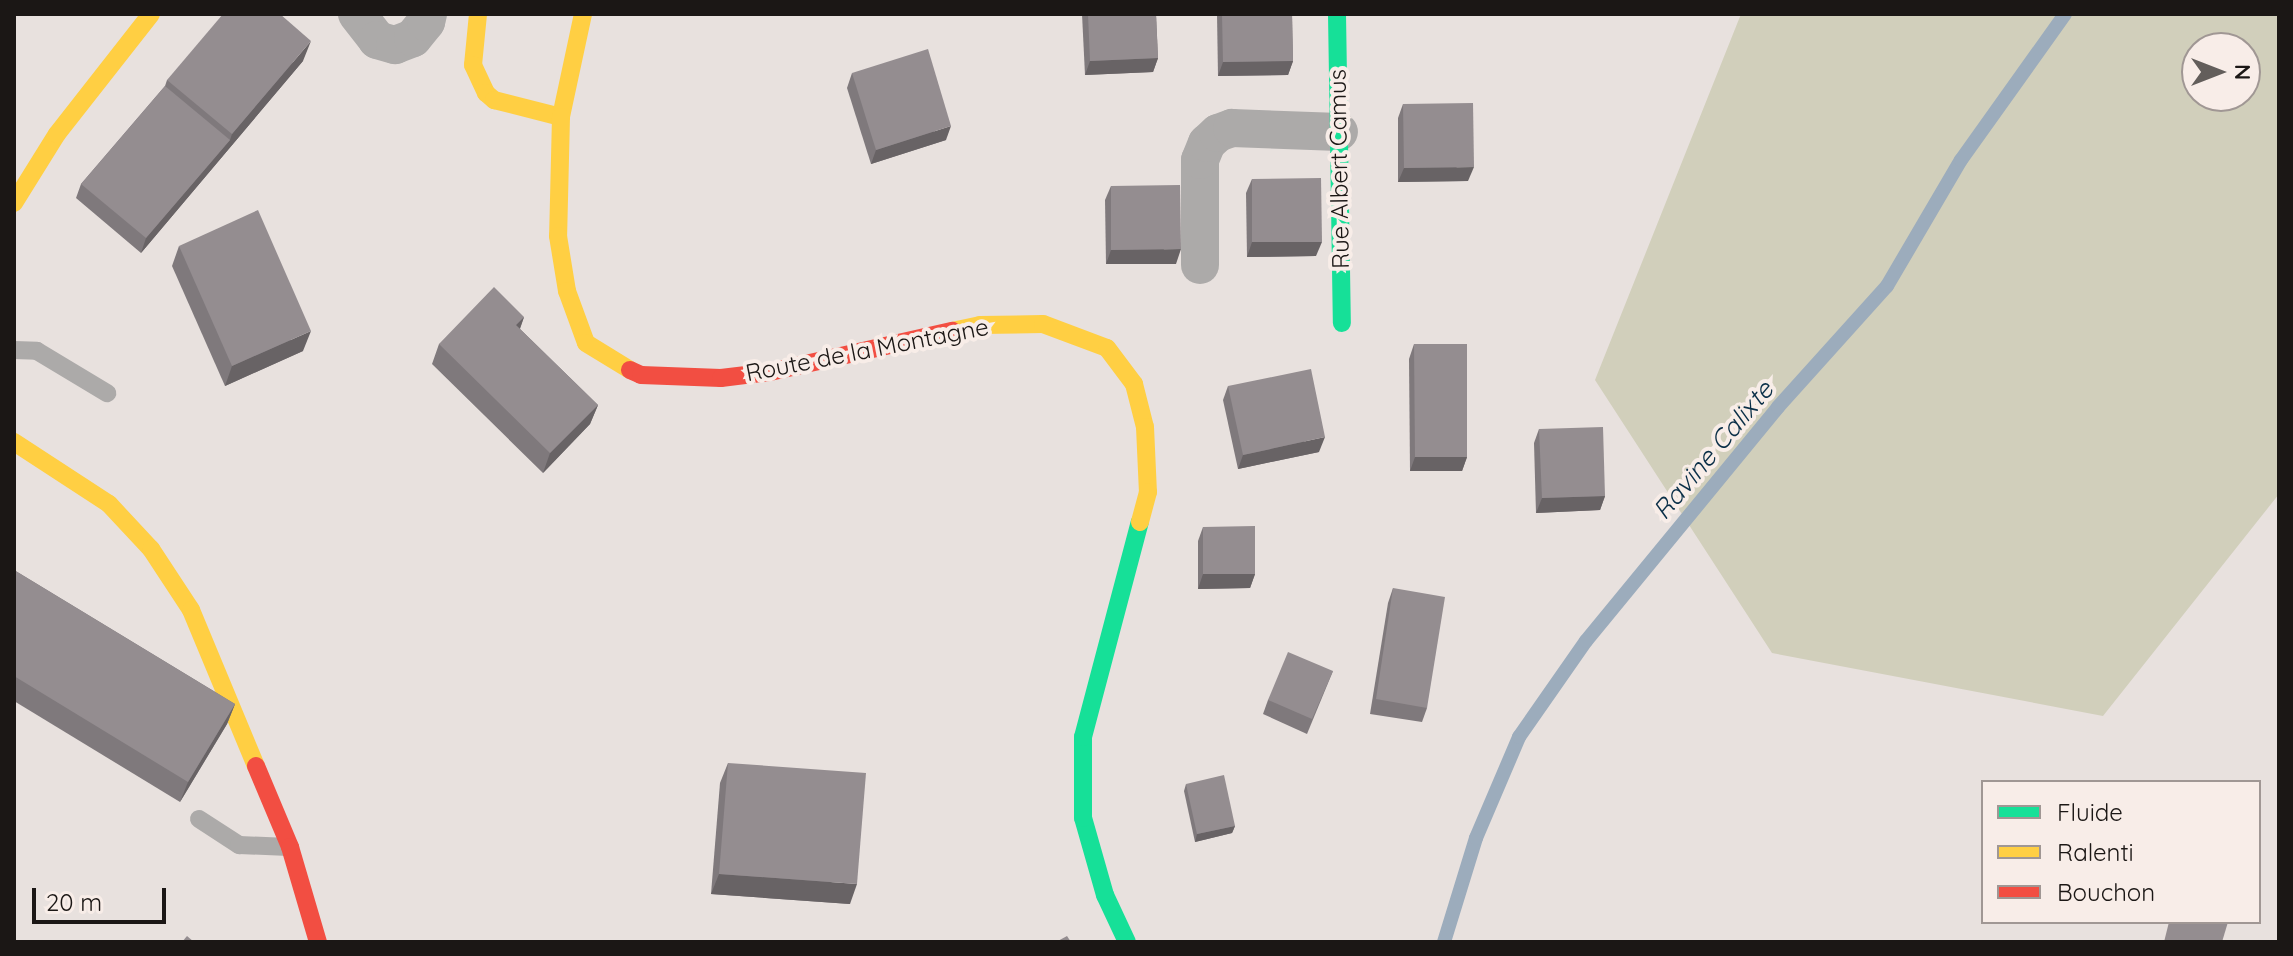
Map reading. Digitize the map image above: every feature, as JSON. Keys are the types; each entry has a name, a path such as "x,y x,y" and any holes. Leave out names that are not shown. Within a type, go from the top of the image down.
{"main road":[{"path":"14,203 57,134 151,14"},
{"path":"478,14 473,65 486,93 494,100 561,117"},
{"name":"Route de la Montagne","path":"583,14 561,117 558,236 567,291 586,343 614,363 641,375 721,378 770,372 980,325 1043,324 1107,348 1134,384 1145,427 1148,492 1083,737 1083,818 1105,895 1127,942"},
{"name":"Rue Albert Camus","path":"1337,14 1342,323"},
{"path":"14,442 109,504 151,549 191,610 290,847 318,942"}],"street":[{"path":"357,14 377,40 395,45 413,38 426,22 428,14"},
{"path":"1200,265 1200,160 1207,143 1218,133 1232,128 1339,132"}],"lane":[{"path":"14,350 37,351 107,393"},
{"path":"199,819 239,845 264,849 290,847"}],"shaded area":[{"path":"1741,14 2279,14 2279,494 2103,716 1772,653 1595,380"}],"building":[{"path":"223,14 280,14 311,41 232,134 167,80"},
{"path":"1088,14 1156,14 1158,58 1090,61"},
{"path":"1222,14 1292,14 1293,61 1223,62"},
{"path":"928,49 951,126 876,150 852,73"},
{"path":"165,86 230,140 146,238 81,184"},
{"path":"1473,103 1474,167 1404,168 1403,104"},
{"path":"1321,178 1322,242 1252,242 1252,179"},
{"path":"1180,185 1181,249 1111,250 1111,186"},
{"path":"258,210 311,331 232,366 179,246"},
{"path":"494,287 524,317 516,325 598,405 550,453 439,344"},
{"path":"1414,344 1467,344 1467,457 1415,457"},
{"path":"1311,369 1325,437 1243,455 1228,386"},
{"path":"1603,427 1605,496 1542,498 1539,429"},
{"path":"1255,526 1255,574 1203,574 1203,527"},
{"path":"14,570 235,704 188,782 14,676"},
{"path":"1393,588 1445,597 1427,708 1376,699"},
{"path":"1288,652 1333,671 1312,719 1268,700"},
{"path":"728,763 866,773 857,884 719,874"},
{"path":"1224,775 1235,826 1197,834 1186,784"},
{"path":"2168,924 2227,924 2222,942 2164,942"},
{"path":"1067,936 1071,942 1056,942"}],"waterway":[{"name":"Ravine Calixte","path":"1444,942 1476,838 1519,737 1586,641 1778,407 1887,286 1961,160 2065,14"}],"traffic: fast":[{"path":"1337,14 1342,323"},
{"path":"1127,942 1105,895 1083,818 1083,737 1140,522"}],"traffic: slow":[{"path":"14,203 57,134 151,14"},
{"path":"478,14 473,65 486,93 494,100 561,117"},
{"path":"583,14 561,117 558,236 567,291 586,343 630,370"},
{"path":"952,331 980,325 1043,324 1107,348 1134,384 1145,427 1148,492 1140,522"},
{"path":"14,442 109,504 151,549 191,610 256,766"}],"traffic: jam":[{"path":"630,370 641,375 721,378 770,372 952,331"},
{"path":"256,766 290,847 318,942"}]}
